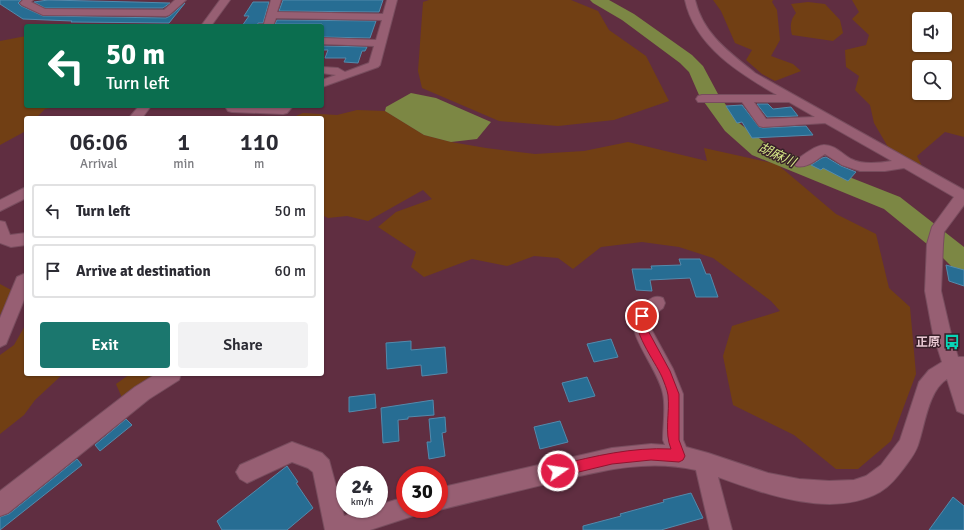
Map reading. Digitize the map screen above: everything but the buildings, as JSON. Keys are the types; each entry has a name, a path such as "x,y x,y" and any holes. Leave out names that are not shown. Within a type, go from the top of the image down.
{"street":[{"path":"28,0 25,3 43,12 166,14 180,0"},
{"path":"207,24 225,0"},
{"path":"269,24 276,0"},
{"path":"324,83 374,65 392,0"},
{"path":"690,0 691,7 702,29 722,53 752,75 964,196 937,231 933,291 942,334 958,366 964,405"},
{"path":"272,16 388,17"},
{"path":"324,41 380,43"},
{"path":"324,70 338,71 343,76"},
{"path":"745,98 763,123 821,120 826,118"},
{"path":"702,99 792,98"},
{"path":"137,116 143,108"},
{"path":"232,108 283,110 285,108"},
{"path":"801,163 823,149 833,150 848,163 862,166 893,167 906,163"},
{"path":"0,206 24,193"},
{"path":"0,226 4,239 11,241 24,239"},
{"path":"0,339 24,280"},
{"path":"658,303 642,316 641,328 666,374 673,394 673,440 679,456"},
{"path":"448,497 612,458 651,454 679,456 708,463 768,484 799,490 829,492 854,491 873,484 888,472 908,446 926,388 936,376 958,366"},
{"path":"0,505 142,393 169,376"},
{"path":"247,472 292,452 314,460 322,467 337,530 396,511"},
{"path":"708,463 706,473 721,530"}],"shaded area":[{"path":"429,0 571,0 598,11 609,30 646,56 669,101 614,120 558,126 499,121 422,88 418,71 423,2"},
{"path":"713,0 773,0 772,2 777,10 780,40 771,56 793,64 801,71 775,81 762,74 746,60 752,50 735,43 721,11"},
{"path":"852,0 964,0 964,137 945,132 917,156 922,166 888,147 874,123 870,105 855,90 859,76 846,67 845,50 866,45 869,35 852,19 859,12"},
{"path":"808,2 825,4 840,20 843,33 833,41 792,35 791,24 796,13 791,4"},
{"path":"24,36 24,108 51,108 45,109 38,116 24,116 24,132 0,145 0,41"},
{"path":"411,93 436,98 491,122 477,139 451,142 424,135 385,111 386,107"},
{"path":"357,110 385,111 424,135 451,142 486,148 535,154 584,151 628,142 707,161 704,148 777,164 836,214 876,234 889,288 910,307 916,374 891,441 858,469 836,469 794,435 733,405 723,356 732,326 780,311 771,301 713,258 679,247 642,242 601,247 573,269 558,258 534,256 507,266 472,259 424,277 411,267 416,252 378,227 396,212 432,199 423,190 368,221 347,216 328,218 324,216 324,116 296,116 303,113 337,115"},
{"path":"0,284 13,291 0,315"},
{"path":"24,328 24,376 61,376 35,400 24,415 0,434 0,355 14,345"},
{"path":"127,376 160,376 123,400 116,384"}],"waterway":[{"name":"胡麻川","path":"598,0 628,17 686,59 697,70 709,95 732,127 760,150 892,203 947,246 964,263"}],"place":[{"name":"正原","path":"952,342"}],"route":[{"path":"558,471 612,458 651,454 679,456 673,440 673,394 666,374 641,328 642,316"}]}
